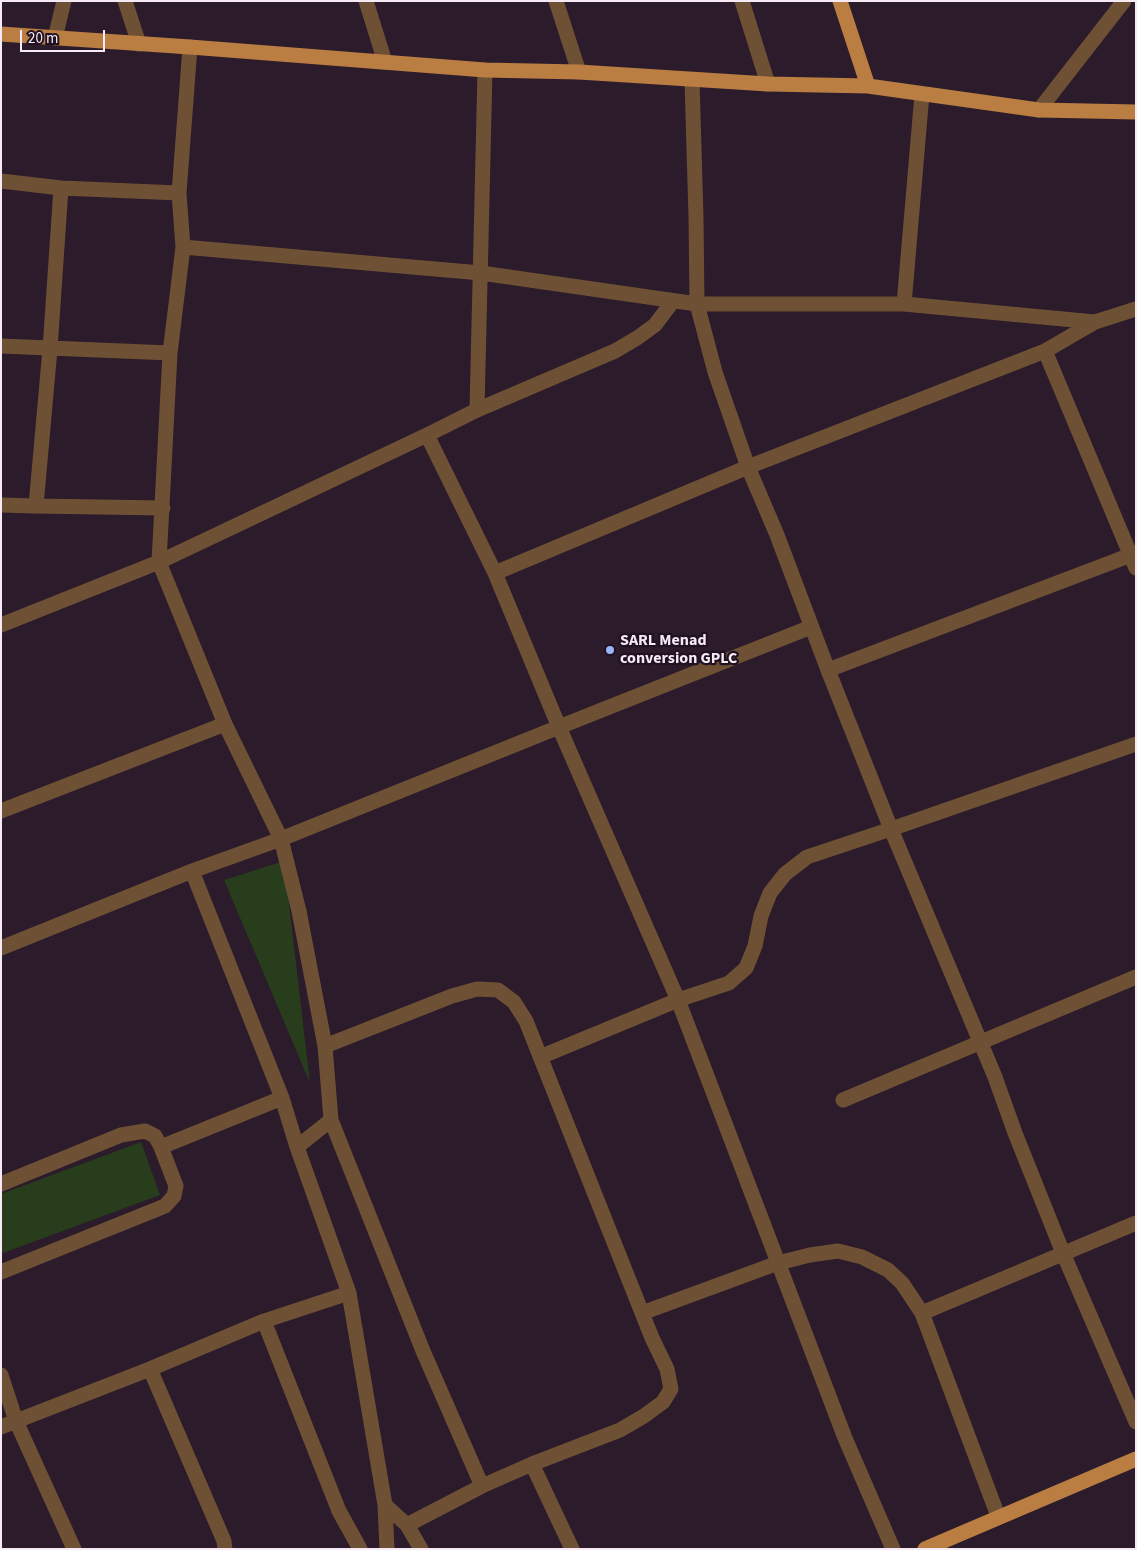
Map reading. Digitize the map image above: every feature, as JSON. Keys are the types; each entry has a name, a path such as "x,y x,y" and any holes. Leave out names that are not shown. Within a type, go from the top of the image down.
{"main road":[{"path":"840,1 868,86"},
{"path":"1,34 485,70 580,72 768,84 868,86 1039,110 1136,112"},
{"path":"925,1549 998,1516 1136,1459"}],"street":[{"path":"55,38 64,1"},
{"path":"125,1 139,44"},
{"path":"366,1 385,62"},
{"path":"556,1 580,72"},
{"path":"742,1 768,84"},
{"path":"1039,110 1124,1"},
{"path":"190,47 179,193 183,247 170,353 159,562 225,724 281,839 299,911 326,1046 331,1120 423,1350 482,1486"},
{"path":"477,410 485,70"},
{"path":"692,80 697,304 715,372 748,467 892,830 980,1042 1063,1253 1136,1422"},
{"path":"904,304 922,94"},
{"path":"1,181 61,188 179,193"},
{"path":"36,506 50,349 61,188"},
{"path":"183,247 481,273 697,304 904,304 1095,322"},
{"path":"1,625 159,562 477,410 615,350 655,325 673,301"},
{"path":"495,573 748,467 1045,351 1095,322 1136,308"},
{"path":"1,346 170,353"},
{"path":"828,670 1134,558 1045,351"},
{"path":"427,435 495,573 678,1000 845,1438 893,1549"},
{"path":"1,505 163,508"},
{"path":"1,948 192,871 281,839 559,726 811,627"},
{"path":"1,811 225,724"},
{"path":"540,1057 678,1000 728,983 746,968 756,946 761,916 770,893 785,874 807,857 892,830 1136,744"},
{"path":"192,871 282,1098 297,1147 349,1293 385,1505 387,1549"},
{"path":"843,1100 1136,977"},
{"path":"326,1046 452,996 477,989 498,990 514,1002 526,1021 642,1313 667,1369 671,1389 663,1402 620,1430 532,1464 482,1486 407,1525"},
{"path":"162,1147 282,1098"},
{"path":"297,1147 331,1120"},
{"path":"1,1184 121,1135 145,1131 155,1136 162,1147 176,1186 174,1196 165,1206 1,1272"},
{"path":"922,1313 1136,1223"},
{"path":"642,1313 778,1263 810,1255 838,1251 862,1257 888,1270 902,1284 922,1313 998,1516"},
{"path":"1,1427 150,1369 264,1321 349,1293"},
{"path":"264,1321 340,1511 360,1549"},
{"path":"150,1369 224,1541 225,1549"},
{"path":"1,1375 16,1421 74,1549"},
{"path":"532,1464 572,1549"},
{"path":"385,1505 407,1525 421,1549"}],"green space":[{"path":"284,861 310,1083 224,880"},
{"path":"141,1142 160,1195 3,1253 1,1249 1,1194"}],"place":[{"name":"SARL Menad conversion GPLC","path":"610,650"}]}
